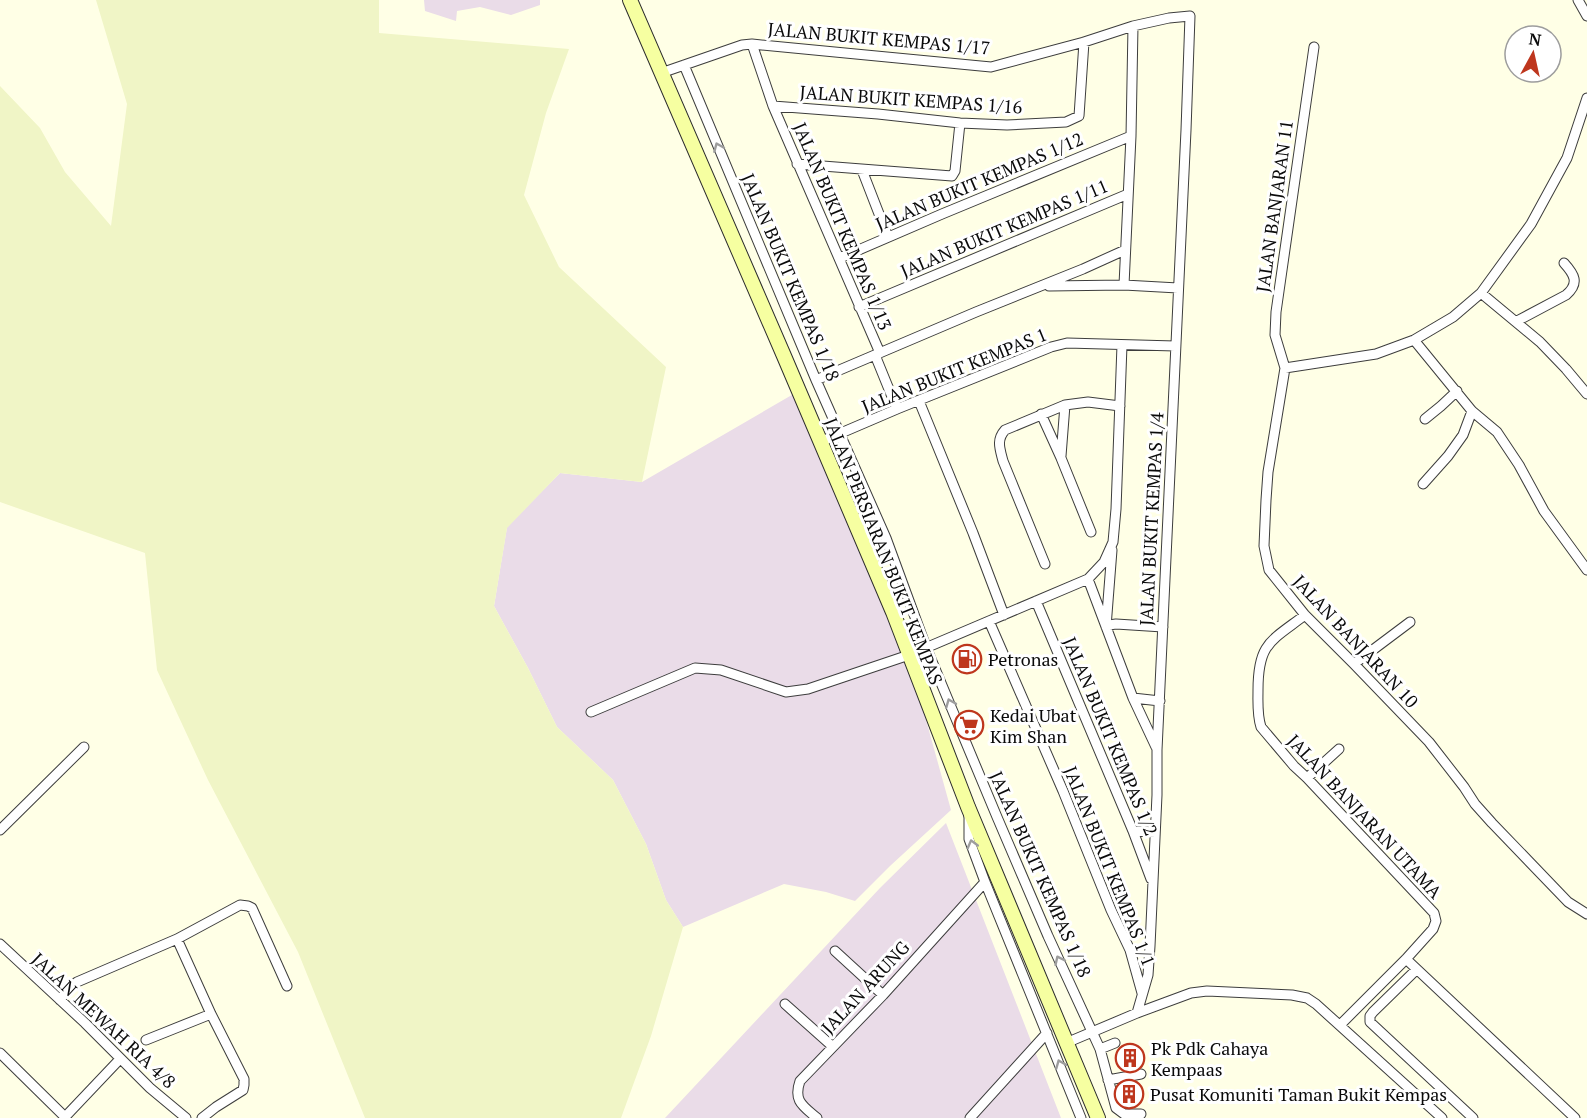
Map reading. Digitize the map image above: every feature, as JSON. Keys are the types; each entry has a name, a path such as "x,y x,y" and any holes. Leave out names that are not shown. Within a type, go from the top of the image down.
{"street":[{"name":"JALAN PERSIARAN BUKIT KEMPAS","path":"630,0 892,612 968,807 1098,1118"},
{"path":"1578,0 1587,16"},
{"name":"JALAN BUKIT KEMPAS 1/17","path":"661,73 742,45 752,44 991,67 1133,26 1169,18 1190,16 1189,26"},
{"path":"1124,285 1131,136 1133,26"},
{"name":"JALAN BUKIT KEMPAS 1/4","path":"1137,1013 1148,975 1150,946 1189,26"},
{"name":"JALAN BUKIT KEMPAS 1/16","path":"772,106 960,123 1007,125 1066,123 1079,116 1084,42"},
{"name":"JALAN BUKIT KEMPAS 1/13","path":"752,44 772,106 840,258 897,409"},
{"name":"JALAN BANJARAN 11","path":"1285,368 1275,335 1276,312 1314,47"},
{"name":"JALAN BUKIT KEMPAS 1/18","path":"684,65 839,434 886,538 926,647 1038,914 1093,1032 1116,1108 1124,1114 1141,1114"},
{"path":"1285,368 1376,354 1414,340 1453,317 1481,293 1531,224 1567,158 1587,98"},
{"path":"797,164 952,176 955,171 960,123"},
{"name":"JALAN BUKIT KEMPAS 1/12","path":"840,258 1131,136"},
{"path":"862,170 888,237"},
{"name":"JALAN BUKIT KEMPAS 1/11","path":"859,307 1128,194"},
{"path":"816,380 1125,250"},
{"path":"1517,321 1573,289 1575,282 1573,275 1564,263"},
{"path":"1041,286 1068,284 1178,288"},
{"path":"1481,293 1517,321 1553,355 1587,394"},
{"path":"1414,340 1472,411 1497,432 1519,465 1544,511 1587,570"},
{"name":"JALAN BUKIT KEMPAS 1","path":"820,442 1051,346 1067,343 1175,346"},
{"path":"1106,627 1116,509 1122,345"},
{"name":"JALAN BANJARAN 10","path":"1285,368 1268,472 1264,546 1269,570 1305,615 1429,742 1492,823 1568,902 1586,914"},
{"path":"1425,418 1457,391"},
{"path":"919,401 1004,615"},
{"path":"1045,564 1003,460 999,444 1000,436 1005,430 1065,405 1088,402 1120,406"},
{"path":"1061,458 1065,405"},
{"path":"1423,484 1463,435 1472,411"},
{"path":"1041,414 1091,532"},
{"path":"591,712 695,668 721,670 786,692 808,689 909,655 1088,579 1104,562 1113,542"},
{"path":"1088,579 1133,698 1157,750"},
{"name":"JALAN BUKIT KEMPAS 1/2","path":"1036,601 1133,831 1153,885"},
{"name":"JALAN BANJARAN UTAMA","path":"1305,615 1274,639 1263,651 1259,665 1258,697 1261,727 1294,766 1434,913 1436,921 1433,928 1406,959 1340,1025"},
{"name":"JALAN BUKIT KEMPAS 1/1","path":"989,621 1130,950 1142,993"},
{"path":"1354,664 1410,622"},
{"path":"1106,627 1116,624 1163,627"},
{"path":"1133,698 1160,701"},
{"path":"0,830 84,747"},
{"path":"1307,778 1339,749"},
{"path":"968,807 969,839 1082,1118"},
{"path":"1133,831 1155,832"},
{"name":"JALAN ARUNG","path":"817,1118 801,1104 797,1090 800,1081 883,995 985,882"},
{"path":"60,1000 77,982 177,939 244,905 252,908 287,986"},
{"path":"177,939 244,1079 243,1090 202,1118"},
{"name":"JALAN MEWAH RIA 4/8","path":"0,944 120,1059 186,1118"},
{"path":"1130,950 1150,946"},
{"path":"835,951 883,995"},
{"path":"1406,959 1575,1118"},
{"path":"1416,970 1373,1012 1370,1022 1473,1118"},
{"path":"1066,1042 1191,993 1207,990 1307,998 1442,1118"},
{"path":"784,1004 832,1046"},
{"path":"146,1040 212,1014"},
{"path":"970,1118 1047,1033"},
{"path":"1100,1049 1114,1043"},
{"path":"0,1053 65,1118 120,1059"},
{"path":"1108,1080 1141,1074"}],"shaded area":[{"path":"424,0 540,0 540,5 511,15 480,7 457,11 456,21 425,11"},
{"path":"797,392 908,655 951,810 855,901 826,892 784,884 683,927 666,900 646,844 613,780 557,727 494,606 507,527 560,473 642,482"},
{"path":"946,823 1061,1118 665,1118 880,888"}],"green space":[{"path":"96,0 379,0 379,33 569,49 546,113 524,195 559,267 666,367 642,482 560,473 507,528 494,606 557,727 613,780 646,844 666,900 683,927 651,1036 621,1118 365,1118 298,952 208,780 157,670 145,553 0,502 0,86 40,128 65,172 111,226 127,104"}],"place":[{"name":"Petronas","path":"967,659"},
{"name":"Kedai Ubat Kim Shan","path":"969,725"},
{"name":"Pk Pdk Cahaya Kempaas","path":"1130,1058"},
{"name":"Pusat Komuniti Taman Bukit Kempas","path":"1129,1094"}]}
